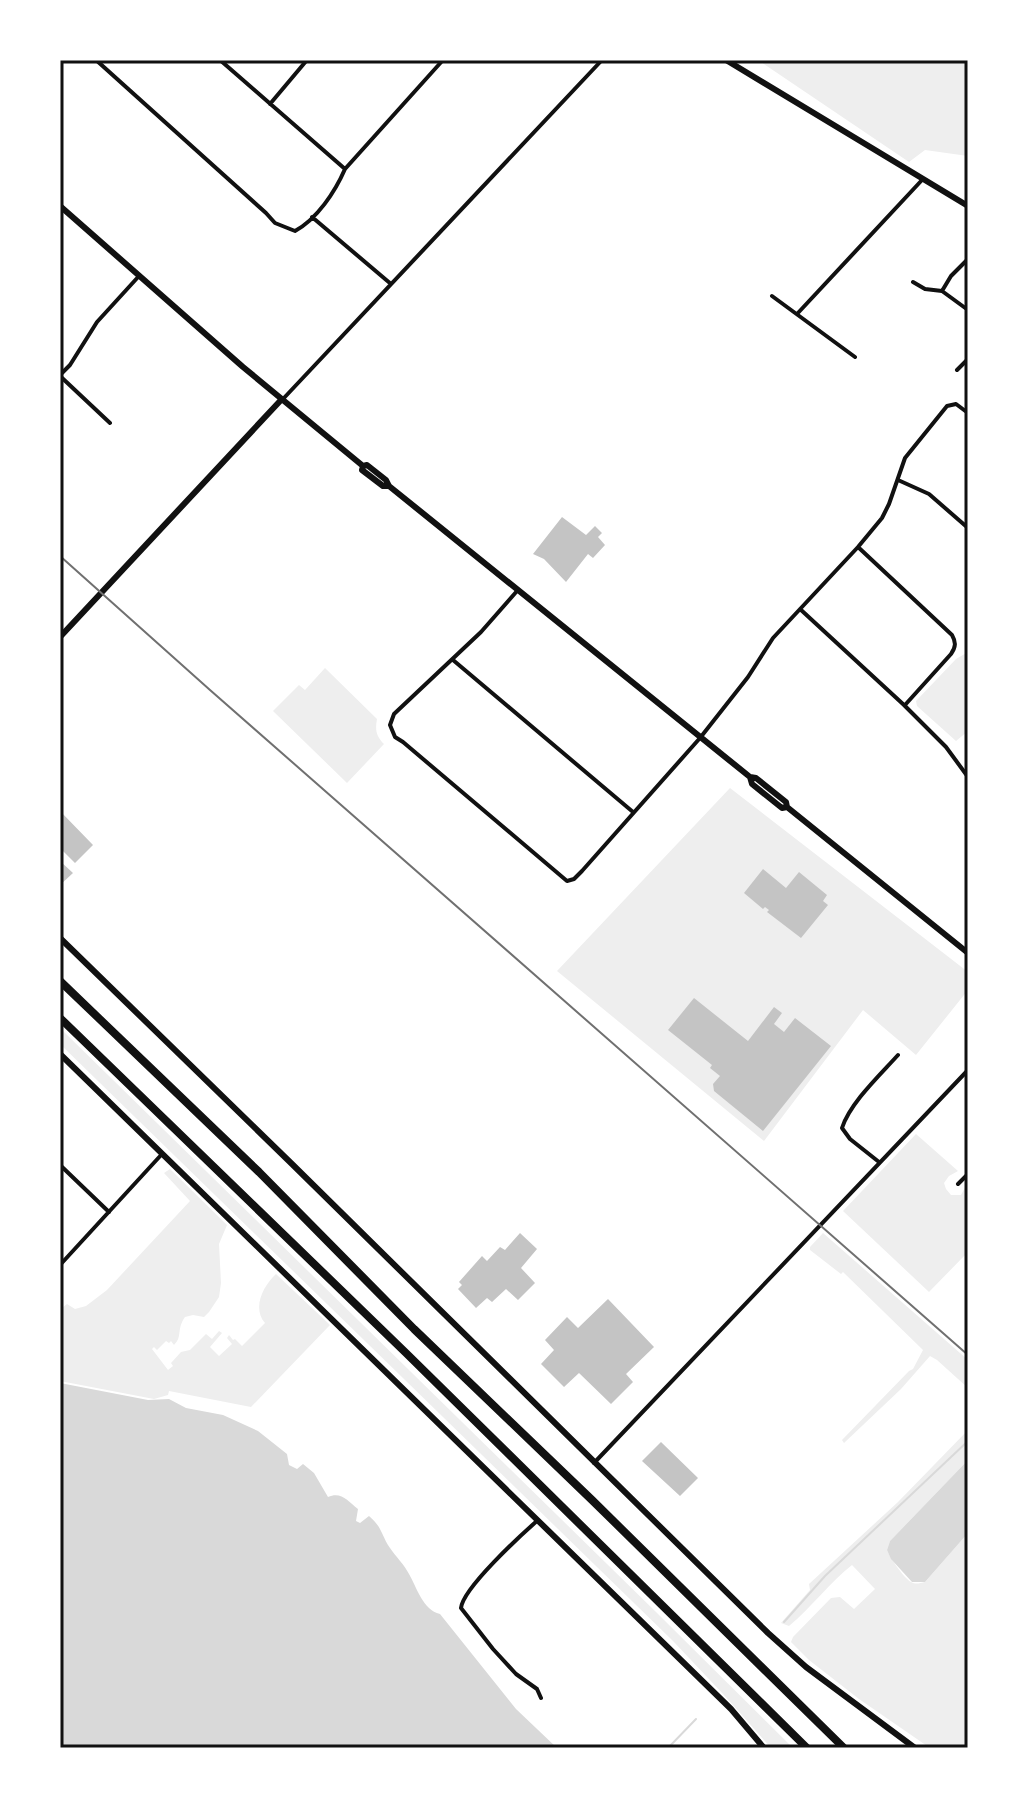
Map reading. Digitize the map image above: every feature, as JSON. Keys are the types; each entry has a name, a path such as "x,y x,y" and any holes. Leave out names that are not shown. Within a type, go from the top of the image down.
{"highway":[{"path":"60,981 259,1172 414,1329 844,1748"},
{"path":"60,1018 807,1748"}],"street":[{"path":"96,60 275,223 295,231 312,217 338,186 345,169 443,60"},
{"path":"220,60 345,169"},
{"path":"270,104 307,60"},
{"path":"60,637 602,60"},
{"path":"726,60 968,206"},
{"path":"797,314 922,180"},
{"path":"60,206 281,400 363,466 367,465 386,480 389,486 517,591 700,738 786,802 787,807 968,953"},
{"path":"312,217 391,284"},
{"path":"942,291 951,276 968,259"},
{"path":"110,423 60,376 97,322 139,276"},
{"path":"913,282 925,289 942,291 968,310"},
{"path":"772,296 855,357"},
{"path":"957,370 968,359"},
{"path":"517,591 481,632 394,714 390,725 395,737 567,881 574,879 700,738 748,677 773,638 882,518 905,458 947,406 956,404 968,413"},
{"path":"898,480 929,494 968,528"},
{"path":"858,547 955,641 951,654 904,705"},
{"path":"800,609 904,705 946,747 968,777"},
{"path":"453,660 633,812"},
{"path":"60,938 733,1600 797,1659 915,1748"},
{"path":"60,1054 731,1709 764,1748"},
{"path":"879,1162 850,1139 842,1128 851,1111 898,1055"},
{"path":"594,1463 968,1070"},
{"path":"60,1265 162,1154"},
{"path":"60,1165 109,1212"},
{"path":"958,1184 968,1174"},
{"path":"538,1520 479,1579 462,1601 461,1608 493,1649 516,1674 537,1689 541,1698"}],"shaded area":[{"path":"758,60 968,60 968,156 925,150 909,162"},
{"path":"968,652 968,731 956,741 917,706 916,701 956,659"},
{"path":"325,668 377,719 377,733 384,744 347,783 273,711 299,685 305,690"},
{"path":"730,788 968,972 968,990 916,1055 863,1010 764,1141 557,971"},
{"path":"60,1028 793,1748 771,1748 673,1641 60,1044"},
{"path":"916,1134 958,1171 944,1183 951,1195 961,1195 968,1182 968,1252 929,1292 843,1211"},
{"path":"170,1169 227,1225 219,1244 219,1297 204,1317 185,1317 174,1345 166,1341 157,1350 152,1349 168,1370 181,1352 190,1350 206,1334 212,1339 219,1331 222,1333 210,1347 219,1356 232,1344 227,1338 229,1335 242,1346 265,1323 259,1304 267,1285 276,1274 330,1325 251,1407 169,1391 168,1395 154,1399 60,1381 60,1307 67,1304 75,1309 86,1306 107,1290 190,1201 164,1173"},
{"path":"823,1233 968,1360 968,1388 930,1356 901,1389 844,1443 842,1440 913,1369 923,1350 843,1272 841,1274 810,1250"},
{"path":"60,1383 148,1400 169,1399 186,1408 223,1415 258,1431 287,1454 289,1465 297,1469 303,1464 314,1473 328,1497 341,1496 358,1509 356,1521 360,1523 369,1516 374,1520 429,1608 440,1614 516,1709 557,1748 60,1748"},
{"path":"968,1430 968,1460 890,1541 887,1550 904,1576 913,1583 925,1582 968,1533 968,1748 930,1748 859,1699 791,1642 831,1598 840,1597 854,1609 875,1589 852,1565 789,1626 781,1623 810,1590 809,1584 898,1502"},
{"path":"968,1460 968,1533 925,1582 912,1582 891,1559 887,1550 890,1541"}],"building":[{"path":"562,517 586,535 595,526 602,533 598,537 605,545 593,558 588,554 566,582 544,559 533,554"},
{"path":"60,811 93,845 75,863 60,848"},
{"path":"60,861 73,873 60,885"},
{"path":"763,869 786,888 799,872 827,895 823,901 828,905 801,938 744,893"},
{"path":"694,998 748,1041 774,1007 782,1013 774,1024 784,1032 795,1018 831,1046 763,1131 714,1091 713,1084 720,1076 710,1068 712,1065 668,1030"},
{"path":"520,1233 537,1249 521,1268 535,1283 518,1300 506,1289 492,1302 487,1298 476,1308 458,1289 462,1285 459,1282 482,1256 487,1261 500,1247 505,1250"},
{"path":"608,1299 654,1347 626,1374 633,1382 611,1404 579,1373 564,1387 541,1364 554,1350 545,1340 567,1317 578,1328"},
{"path":"661,1442 698,1478 680,1496 642,1461"}],"waterway":[{"path":"784,1622 825,1576 968,1441"},
{"path":"668,1748 696,1719"}],"railway":[{"path":"60,556 968,1355"}]}
